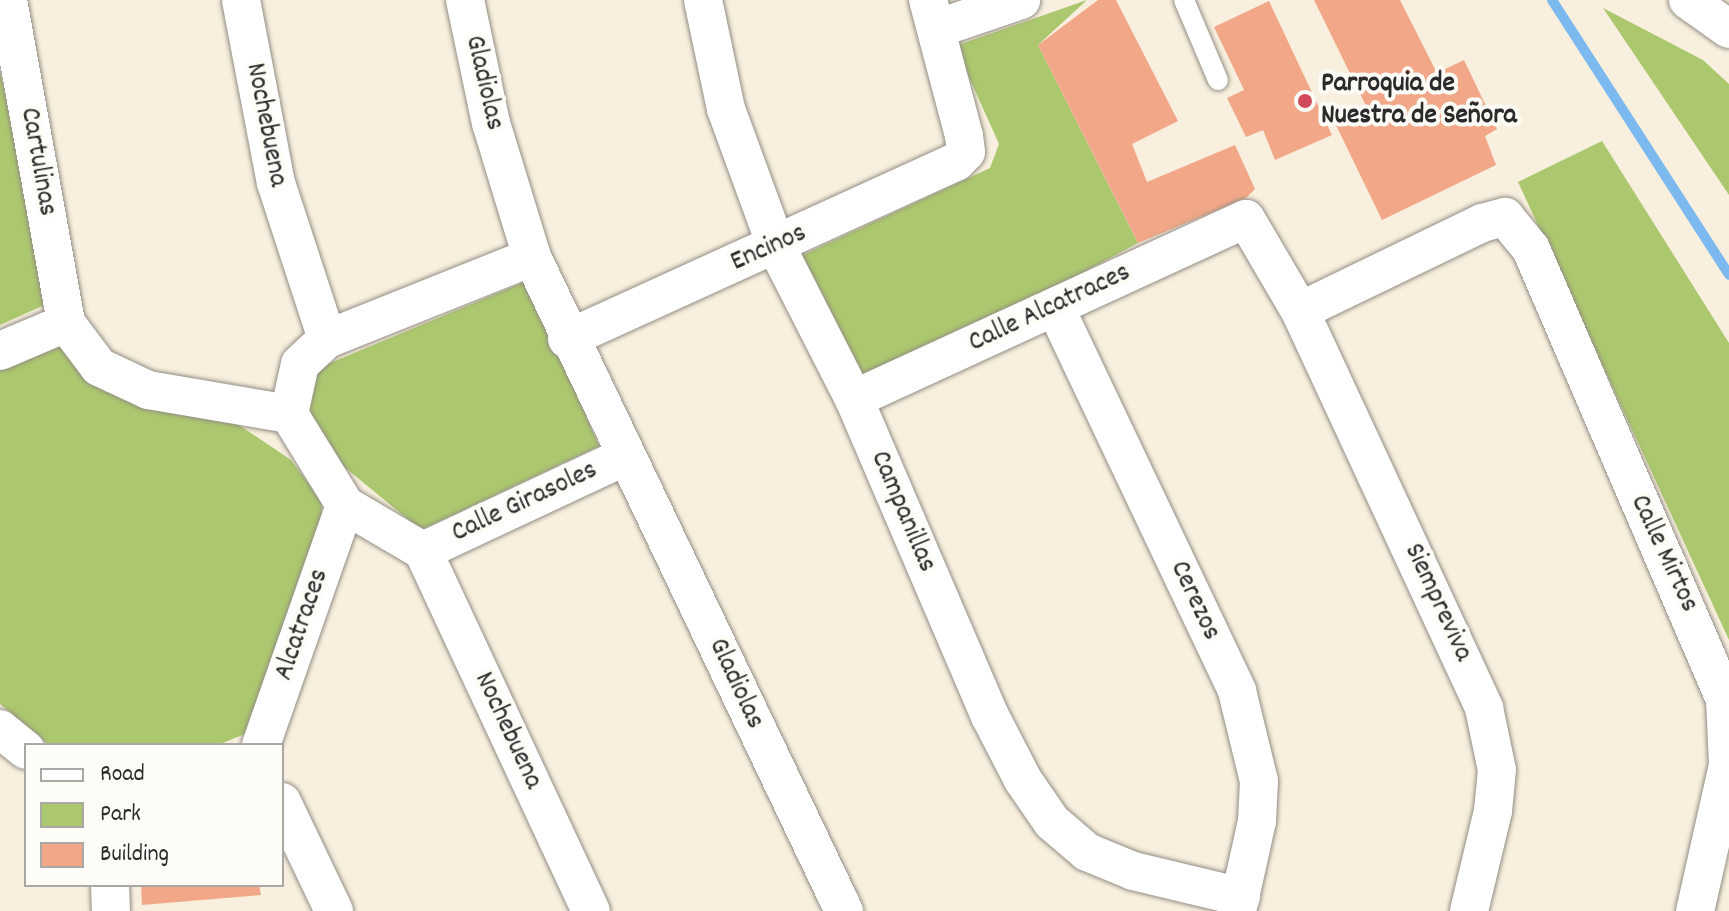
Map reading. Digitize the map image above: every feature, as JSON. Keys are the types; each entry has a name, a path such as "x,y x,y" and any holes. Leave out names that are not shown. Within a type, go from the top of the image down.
{"street":[{"name":"Cartulinas","path":"8,0 66,323"},
{"name":"Nochebuena","path":"241,0 276,183 327,339"},
{"name":"Gladiolas","path":"465,0 491,123 532,257 567,339 844,911"},
{"name":"Campanillas","path":"703,0 726,109 776,246 854,399 990,716 1023,780 1052,822 1087,852 1133,871 1239,904"},
{"path":"932,14 1021,0"},
{"path":"1688,0 1729,29"},
{"name":"Encinos","path":"567,339 938,174 966,152 932,14"},
{"name":"Calle Mirtos","path":"1300,311 1462,230 1505,217 1531,249 1725,699 1728,765 1695,911"},
{"name":"Siempreviva","path":"1246,219 1300,311 1484,708 1497,770 1493,811 1469,911"},
{"name":"Calle Alcatraces","path":"854,399 1246,219"},
{"path":"423,551 345,505 289,414 300,364 327,339 532,257"},
{"name":"Cerezos","path":"1055,307 1237,691 1259,781 1257,821 1239,904"},
{"path":"0,351 66,323 99,367 148,390 289,414"},
{"name":"Calle Girasoles","path":"423,551 626,456"},
{"name":"Alcatraces","path":"262,743 345,505"},
{"name":"Nochebuena","path":"423,551 591,911"},
{"path":"0,729 24,748"},
{"path":"284,806 334,911"},
{"path":"110,887 111,911"}],"lane":[{"path":"1184,0 1218,80"}],"green space":[{"path":"1087,0 1038,45 1138,243 1037,297 851,382 794,259 990,168 999,144 955,46"},
{"path":"1603,8 1703,60 1729,84 1729,195"},
{"path":"0,71 49,303 0,325"},
{"path":"1602,141 1729,343 1729,640 1518,182"},
{"path":"527,281 599,446 421,530 320,447 305,388 311,371"},
{"path":"56,343 92,380 239,425 291,460 321,500 322,522 252,731 223,743 47,743 0,704 0,369"}],"building":[{"path":"1098,0 1116,0 1178,121 1132,144 1147,182 1235,145 1255,189 1246,198 1138,243 1038,45"},
{"path":"1314,0 1400,0 1437,73 1464,60 1497,129 1485,136 1496,165 1382,220 1334,121 1366,106"},
{"path":"1269,1 1332,135 1275,160 1263,130 1246,137 1227,98 1244,90 1214,27"},
{"path":"141,887 259,887 261,895 142,905"}],"waterway":[{"path":"1552,0 1729,275"}],"place":[{"name":"Parroquia de Nuestra de Señora","path":"1305,101"}]}
